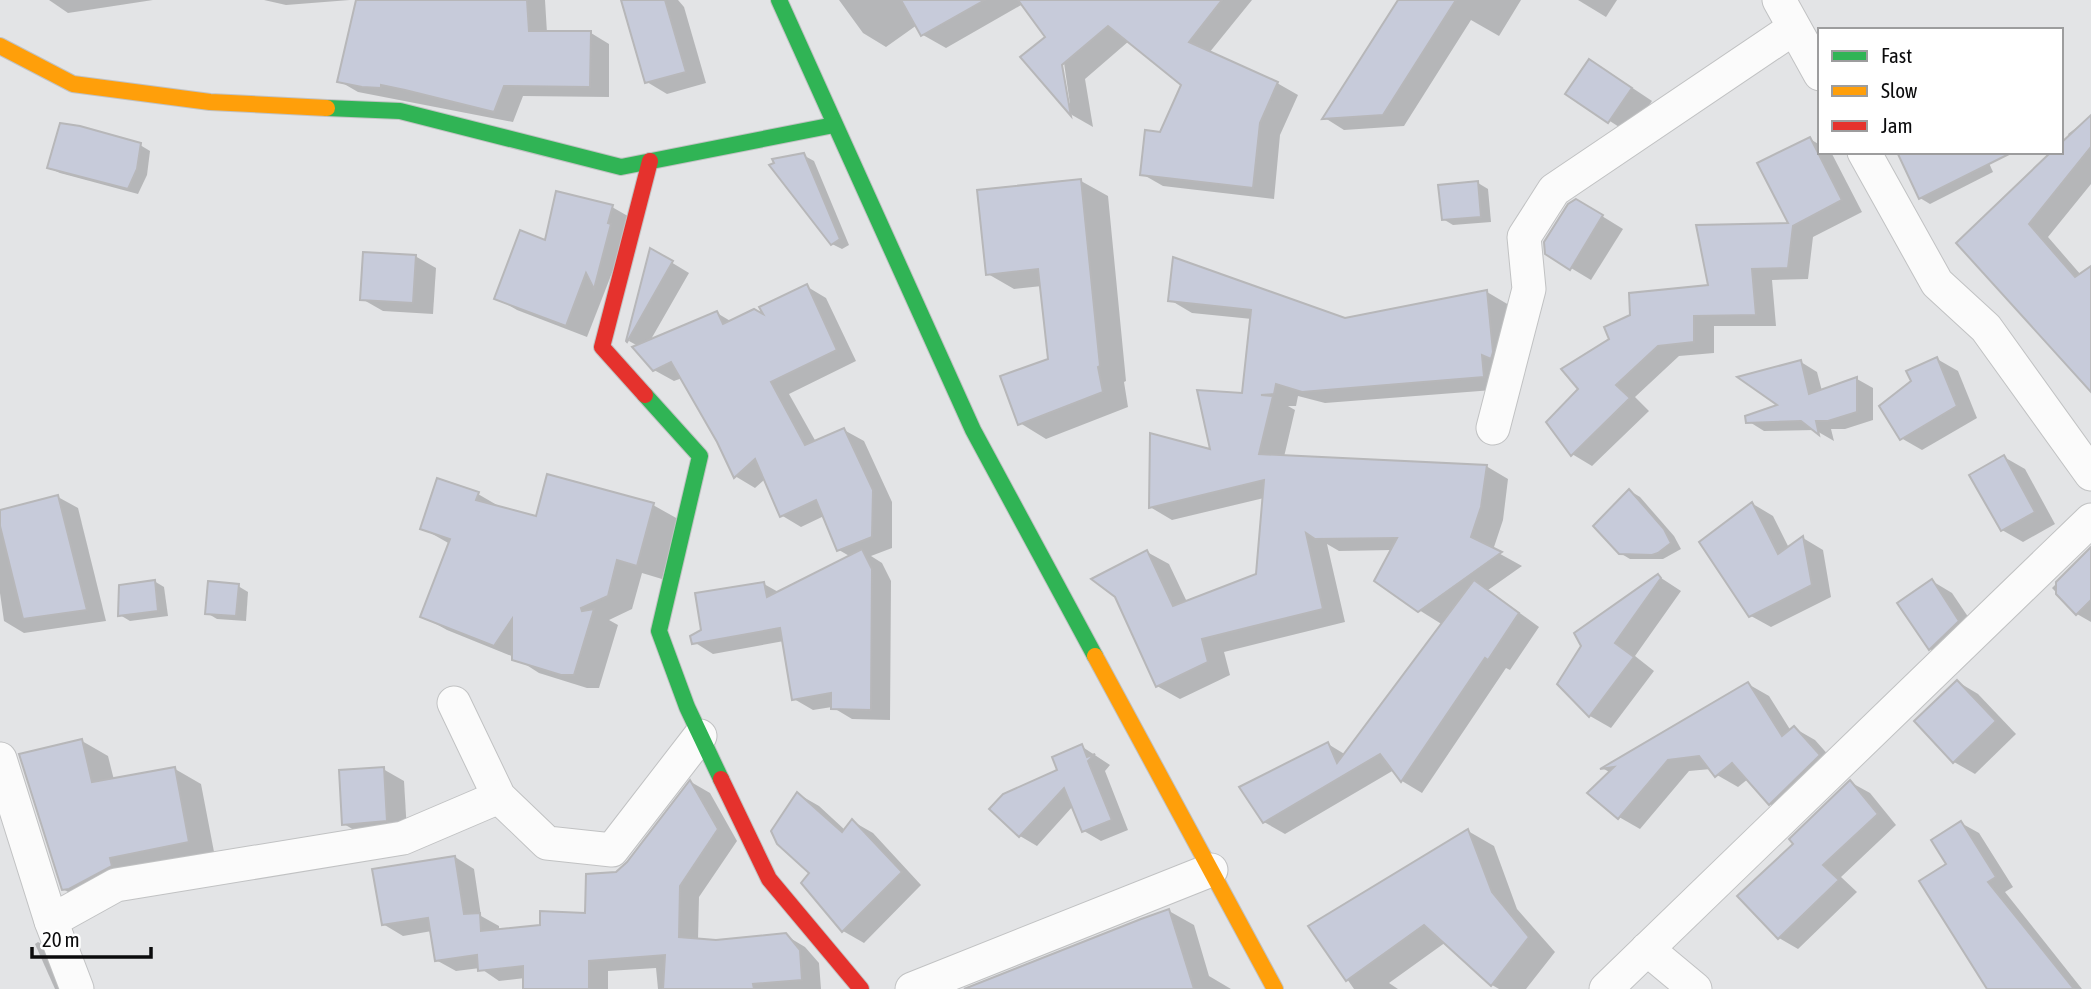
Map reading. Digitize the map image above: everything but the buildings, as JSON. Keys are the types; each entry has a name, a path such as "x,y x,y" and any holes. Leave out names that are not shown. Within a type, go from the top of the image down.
{"street":[{"path":"779,0 973,430 1275,989"},
{"path":"1493,428 1529,289 1524,237 1554,190 1786,14 1818,70"},
{"path":"0,46 72,84 210,103 400,111 621,167 834,125"},
{"path":"1865,154 1937,283 1986,328 2091,474"},
{"path":"650,161 602,347 699,456 659,631 687,708 769,879 862,989"},
{"path":"1606,989 2091,520"},
{"path":"454,703 499,797 547,843 612,850 700,736"},
{"path":"0,759 51,921 77,989"},
{"path":"51,921 116,884 403,838 499,797"},
{"path":"912,989 1210,870"},
{"path":"1647,949 1695,989"}],"traffic: fast":[{"path":"779,0 973,430 1095,656"},
{"path":"327,108 400,111 621,167 834,125"},
{"path":"645,395 700,456 659,631 687,707 721,779"}],"traffic: slow":[{"path":"0,46 73,84 210,102 327,108"},
{"path":"1095,656 1275,989"}],"traffic: jam":[{"path":"645,395 602,347 650,161"},
{"path":"721,779 769,879 861,989"}]}
